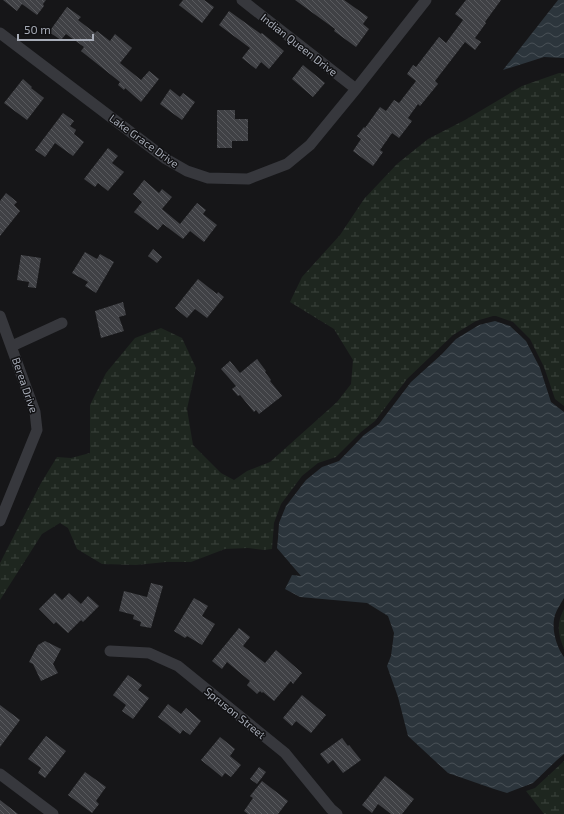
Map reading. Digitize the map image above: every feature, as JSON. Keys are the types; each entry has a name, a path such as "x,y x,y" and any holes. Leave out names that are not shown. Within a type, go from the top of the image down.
{"street":[{"name":"Indian Queen Drive","path":"242,0 356,89"},
{"name":"Lake Grace Drive","path":"0,33 166,159 187,171 208,178 248,179 287,164 310,145 426,0"},
{"name":"Berea Drive","path":"0,316 35,412 37,430 0,521"},
{"path":"12,346 62,324"},
{"name":"Spruson Street","path":"110,651 149,653 178,666 285,753 331,809 337,814"},
{"path":"0,774 53,814"}],"green space":[{"path":"559,73 564,73 564,406 555,399 544,367 530,339 513,322 496,316 476,321 453,335 407,379 375,421 361,432 336,457 318,463 302,476 281,504 274,523 272,549 225,549 191,562 166,562 136,565 102,564 77,549 68,528 60,523 42,534 0,600 0,563 41,483 57,457 71,458 90,453 90,405 106,373 135,338 161,328 182,338 196,368 187,409 193,445 221,473 234,480 247,471 270,462 337,402 351,384 353,360 334,329 290,302 302,277 340,235 364,199 397,164 428,139 465,120 522,86"},
{"path":"564,609 564,649 560,639 559,624 561,614"},
{"path":"564,761 564,814 544,814 526,791 535,788"}],"water":[{"path":"558,0 564,0 564,58 544,57 503,70"},
{"path":"495,321 510,326 526,341 540,368 551,402 564,412 564,598 556,613 554,620 554,631 561,653 564,657 564,754 533,783 507,793 448,773 408,736 398,697 387,666 391,656 394,633 388,616 367,603 300,597 285,589 292,575 301,576 277,548 279,523 286,506 306,480 322,467 339,461 364,435 379,424 411,382 456,339 479,325"}],"building":[{"path":"3,0 46,0 43,4 44,6 37,15 22,4 17,11"},
{"path":"183,0 204,0 214,7 202,23 179,5"},
{"path":"295,0 344,0 368,17 363,24 369,29 356,47 334,31 335,29"},
{"path":"466,0 501,0 475,38 481,42 475,50 465,42 435,81 438,84 420,106 418,104 408,118 412,121 399,138 392,133 380,150 383,152 373,166 353,151 361,139 357,136 364,127 365,128 380,107 386,111 394,100 399,103 416,81 407,74 413,65 416,67 439,37 446,43 463,20 455,14"},
{"path":"67,7 81,17 78,20 95,33 97,31 110,41 115,34 132,48 120,63 141,80 149,71 159,79 141,102 125,88 124,90 118,85 120,82 81,51 84,47 66,34 61,40 49,32"},
{"path":"229,11 261,34 262,33 284,51 269,69 261,62 256,69 242,58 250,48 219,25"},
{"path":"303,65 325,83 313,97 292,79"},
{"path":"23,79 32,87 31,88 44,98 27,120 4,103"},
{"path":"170,89 180,97 183,93 195,102 182,120 160,104"},
{"path":"217,110 235,110 235,119 248,119 248,141 232,141 232,148 217,148"},
{"path":"63,113 74,121 70,126 76,130 74,134 84,142 73,156 55,143 45,157 35,150"},
{"path":"108,148 118,156 112,163 124,172 108,191 98,183 95,187 84,179"},
{"path":"144,180 159,193 162,189 172,197 162,209 180,224 197,203 206,210 203,214 217,225 204,242 190,231 183,239 163,224 158,230 134,212 142,202 133,194"},
{"path":"6,193 17,202 14,205 20,211 0,236 0,201"},
{"path":"153,249 162,257 157,263 148,256"},
{"path":"85,252 97,259 100,254 114,262 96,293 85,286 88,282 72,273"},
{"path":"21,255 41,258 36,288 28,287 29,282 17,280"},
{"path":"198,279 217,294 218,292 224,297 207,318 195,309 187,318 175,308"},
{"path":"123,302 126,315 119,317 124,331 101,338 95,311"},
{"path":"257,359 266,371 265,372 271,380 270,381 282,396 259,414 256,410 254,412 240,395 238,396 232,389 236,386 221,369 230,361 240,373"},
{"path":"151,583 163,586 151,628 140,626 141,622 133,619 134,615 119,611 124,591 147,597"},
{"path":"55,593 62,600 69,593 81,604 88,596 99,606 83,622 81,620 68,633 56,622 54,624 39,609"},
{"path":"194,598 208,606 202,616 215,624 202,645 187,636 185,638 174,631"},
{"path":"239,628 250,637 243,646 265,663 276,650 302,673 293,684 291,681 274,701 263,692 262,693 260,691 257,694 247,685 250,681 227,662 222,669 212,661"},
{"path":"45,641 61,649 53,664 58,673 41,681 33,664 29,662 38,645"},
{"path":"128,675 142,685 138,690 149,698 133,719 122,711 126,705 113,695"},
{"path":"302,695 326,715 311,733 296,721 292,726 283,718"},
{"path":"168,704 181,714 186,708 201,721 190,735 183,730 180,734 158,717"},
{"path":"0,705 20,720 0,747"},
{"path":"46,736 66,751 45,778 38,773 41,768 28,759"},
{"path":"220,737 235,749 230,756 241,765 231,777 225,773 222,777 201,760"},
{"path":"342,738 361,760 343,773 333,760 328,764 320,754"},
{"path":"259,767 266,772 257,784 250,779"},
{"path":"85,772 106,787 96,801 99,804 92,813 68,795"},
{"path":"385,776 414,799 402,814 391,814 378,804 372,813 362,805"},
{"path":"262,781 288,801 278,814 248,814 244,811 253,798 250,796"},
{"path":"0,800 18,814 0,814"}]}
